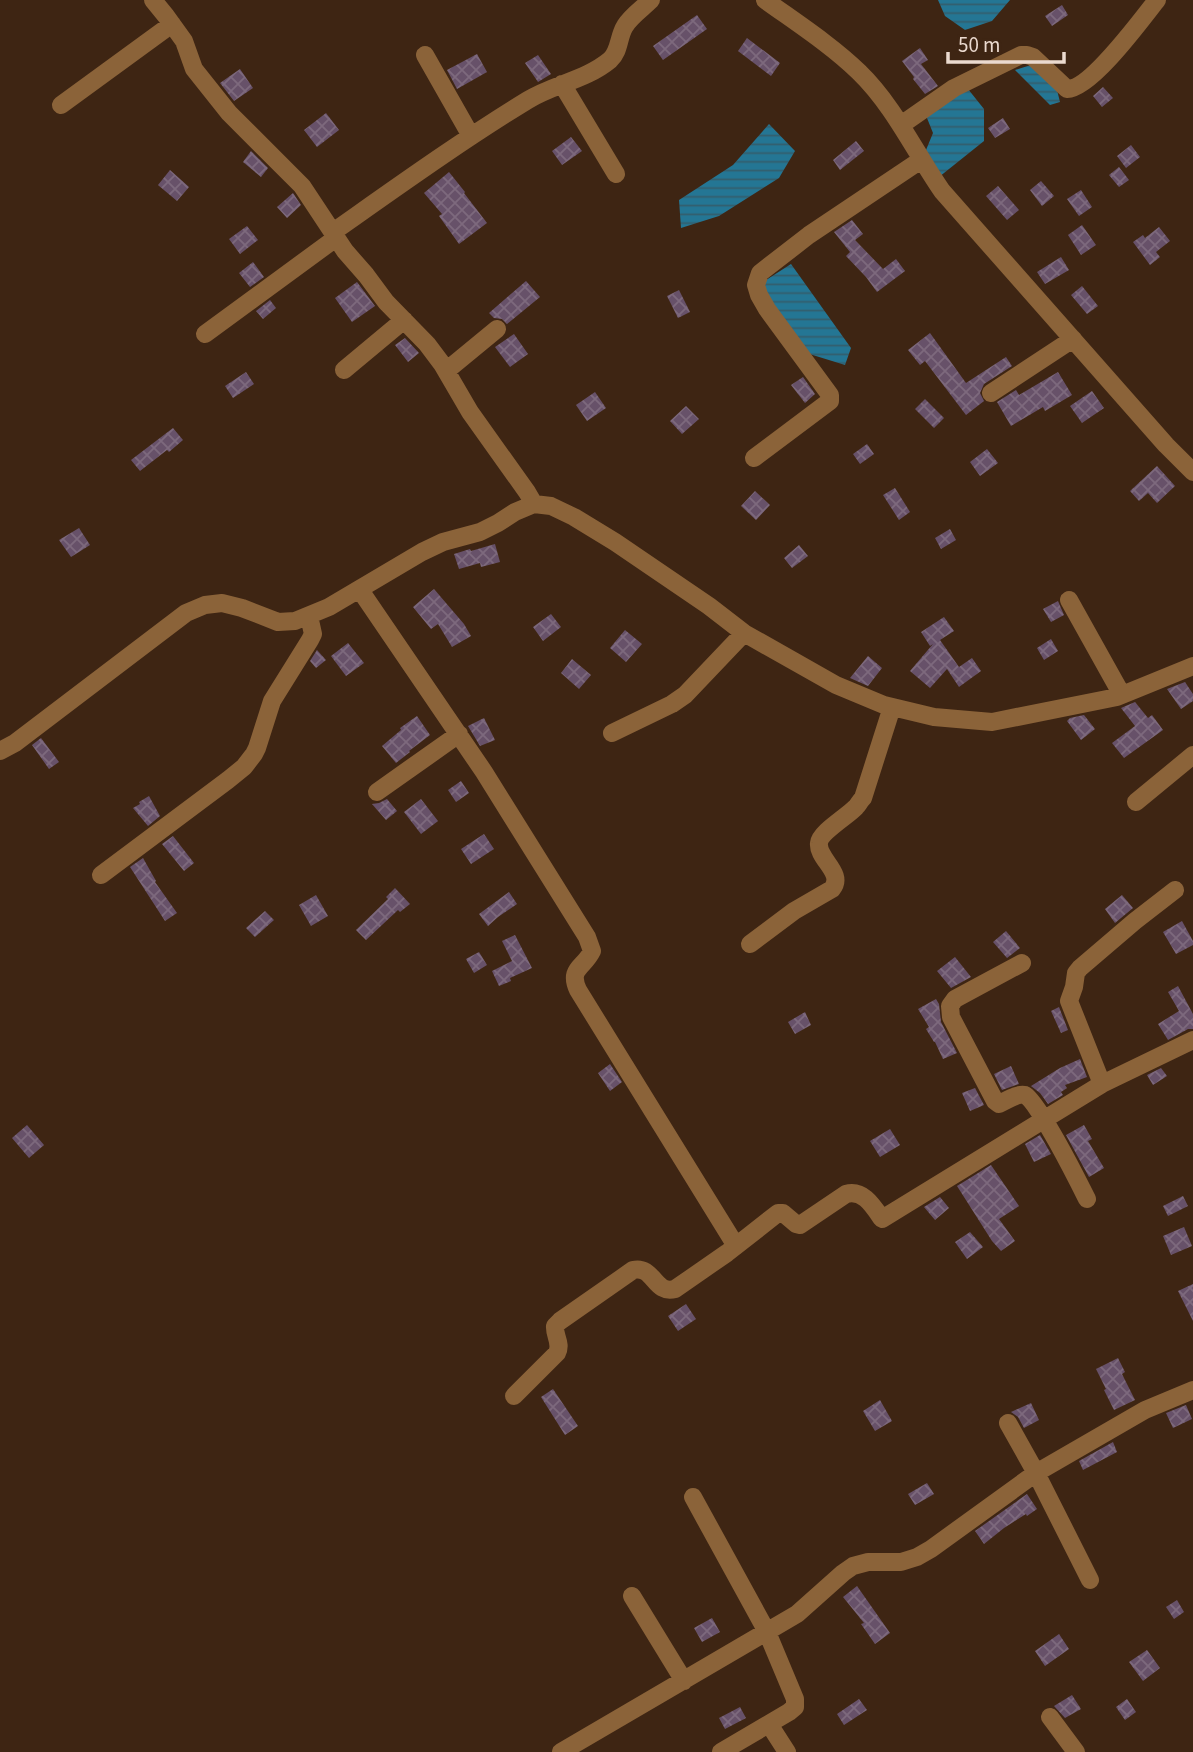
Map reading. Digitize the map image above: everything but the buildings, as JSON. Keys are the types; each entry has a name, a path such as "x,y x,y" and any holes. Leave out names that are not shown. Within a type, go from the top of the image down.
{"street":[{"path":"153,0 184,41 194,69 229,113 302,186 334,235 386,302 427,344 534,505"},
{"path":"205,334 334,235 471,136 535,96 583,76 609,61 617,50 625,25 651,0"},
{"path":"765,0 861,73 901,125 942,191 1166,445 1193,472"},
{"path":"901,125 954,88 1021,55 1033,57 1067,89 1073,89 1098,70 1157,0"},
{"path":"61,105 172,24"},
{"path":"425,55 471,136"},
{"path":"562,84 616,174"},
{"path":"754,458 830,401 830,395 758,295 756,285 760,273 809,235 921,160"},
{"path":"344,370 404,320"},
{"path":"446,371 497,329"},
{"path":"991,393 1073,339"},
{"path":"0,751 15,743 186,613 205,605 222,604 243,608 278,622 295,621 360,590 422,552 443,542 480,532 515,512 534,505 551,506 574,517 636,556 744,632 836,685 892,707 934,717 992,722 1122,695 1193,666"},
{"path":"360,590 484,772 591,943 590,956 575,972 573,980 736,1246"},
{"path":"1069,600 1122,695"},
{"path":"101,875 244,766 257,747 272,701 313,634 309,616"},
{"path":"612,733 685,695 744,632"},
{"path":"750,944 794,911 832,890 836,885 836,878 819,843 822,836 863,798 892,707"},
{"path":"377,792 458,734"},
{"path":"1136,802 1193,755"},
{"path":"1102,1084 1069,1001 1076,972 1175,890"},
{"path":"1021,963 955,999 949,1012 995,1101 999,1104 1020,1095 1030,1099 1044,1119 1087,1199"},
{"path":"514,1396 557,1353 559,1342 554,1332 555,1326 633,1270 644,1270 664,1290 670,1291 736,1246 778,1213 783,1213 800,1225 853,1192 871,1204 882,1219 1102,1084 1193,1040"},
{"path":"561,1752 797,1614 853,1566 868,1562 901,1562 917,1557 1036,1473 1145,1410 1193,1390"},
{"path":"1009,1423 1090,1580"},
{"path":"693,1497 767,1632 795,1699 795,1707 721,1752"},
{"path":"632,1596 684,1681"},
{"path":"1050,1717 1076,1752"},
{"path":"769,1724 787,1752"}],"water":[{"path":"938,0 1010,0 992,21 965,30 945,16"},
{"path":"1037,63 1053,74 1060,102 1050,105 1015,70"},
{"path":"964,84 984,109 984,141 939,177 926,150 933,133 925,113"},
{"path":"769,124 795,151 779,178 719,216 681,228 679,200 733,165"},
{"path":"791,264 851,348 845,365 803,352 772,309 763,282"}]}
